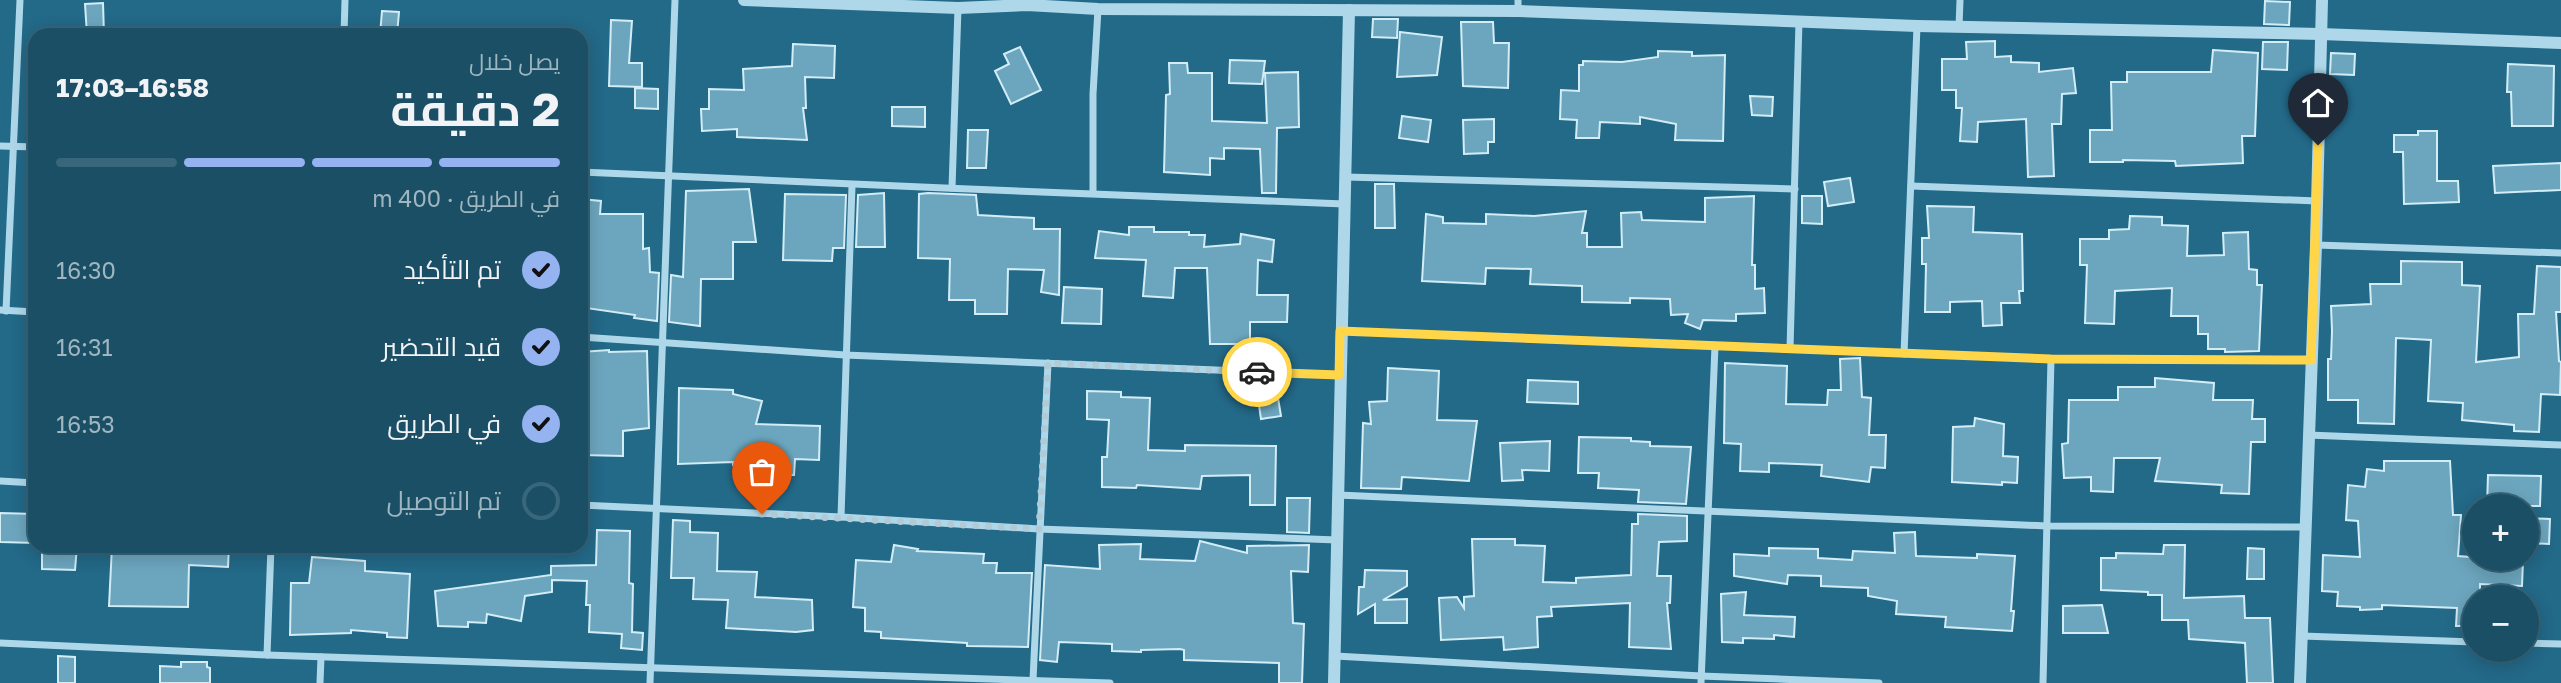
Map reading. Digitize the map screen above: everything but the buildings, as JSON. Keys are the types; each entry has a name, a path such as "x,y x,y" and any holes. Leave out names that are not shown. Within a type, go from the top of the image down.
{"street":[{"path":"20,0 3,311 28,312"},
{"path":"344,28 345,0"},
{"path":"650,683 675,0"},
{"path":"744,0 958,8 1027,5 1098,9 1280,4 1349,10 1518,6 1917,26 2321,34 2561,43"},
{"path":"1959,27 1960,0"},
{"path":"2300,683 2322,0"},
{"path":"952,188 958,8"},
{"path":"1093,193 1093,94 1098,9"},
{"path":"1334,683 1349,10"},
{"path":"1790,349 1799,21"},
{"path":"1904,354 1917,26"},
{"path":"0,146 28,147"},
{"path":"588,172 852,186 1344,204"},
{"path":"1345,177 1795,189"},
{"path":"841,517 852,186"},
{"path":"1911,186 2317,201"},
{"path":"2316,245 2561,253"},
{"path":"1340,331 2051,359 2311,360"},
{"path":"588,337 845,355 1339,375"},
{"path":"1701,680 1715,346"},
{"path":"2043,683 2051,359"},
{"path":"1033,680 1048,363"},
{"path":"2307,435 2561,445"},
{"path":"0,481 28,482"},
{"path":"1337,495 2047,526 2304,527"},
{"path":"588,505 1039,529 1337,540"},
{"path":"267,655 271,553"},
{"path":"2302,636 2462,642"},
{"path":"0,643 974,681 1110,683"},
{"path":"2539,643 2561,644"},
{"path":"1335,656 1701,680 1879,683"},
{"path":"320,683 321,657"}],"way so far":[{"path":"762,514 1039,529 1048,363 1257,372"}],"route":[{"path":"1257,372 1339,375 1340,331 2051,359 2311,360 2318,145"}]}
